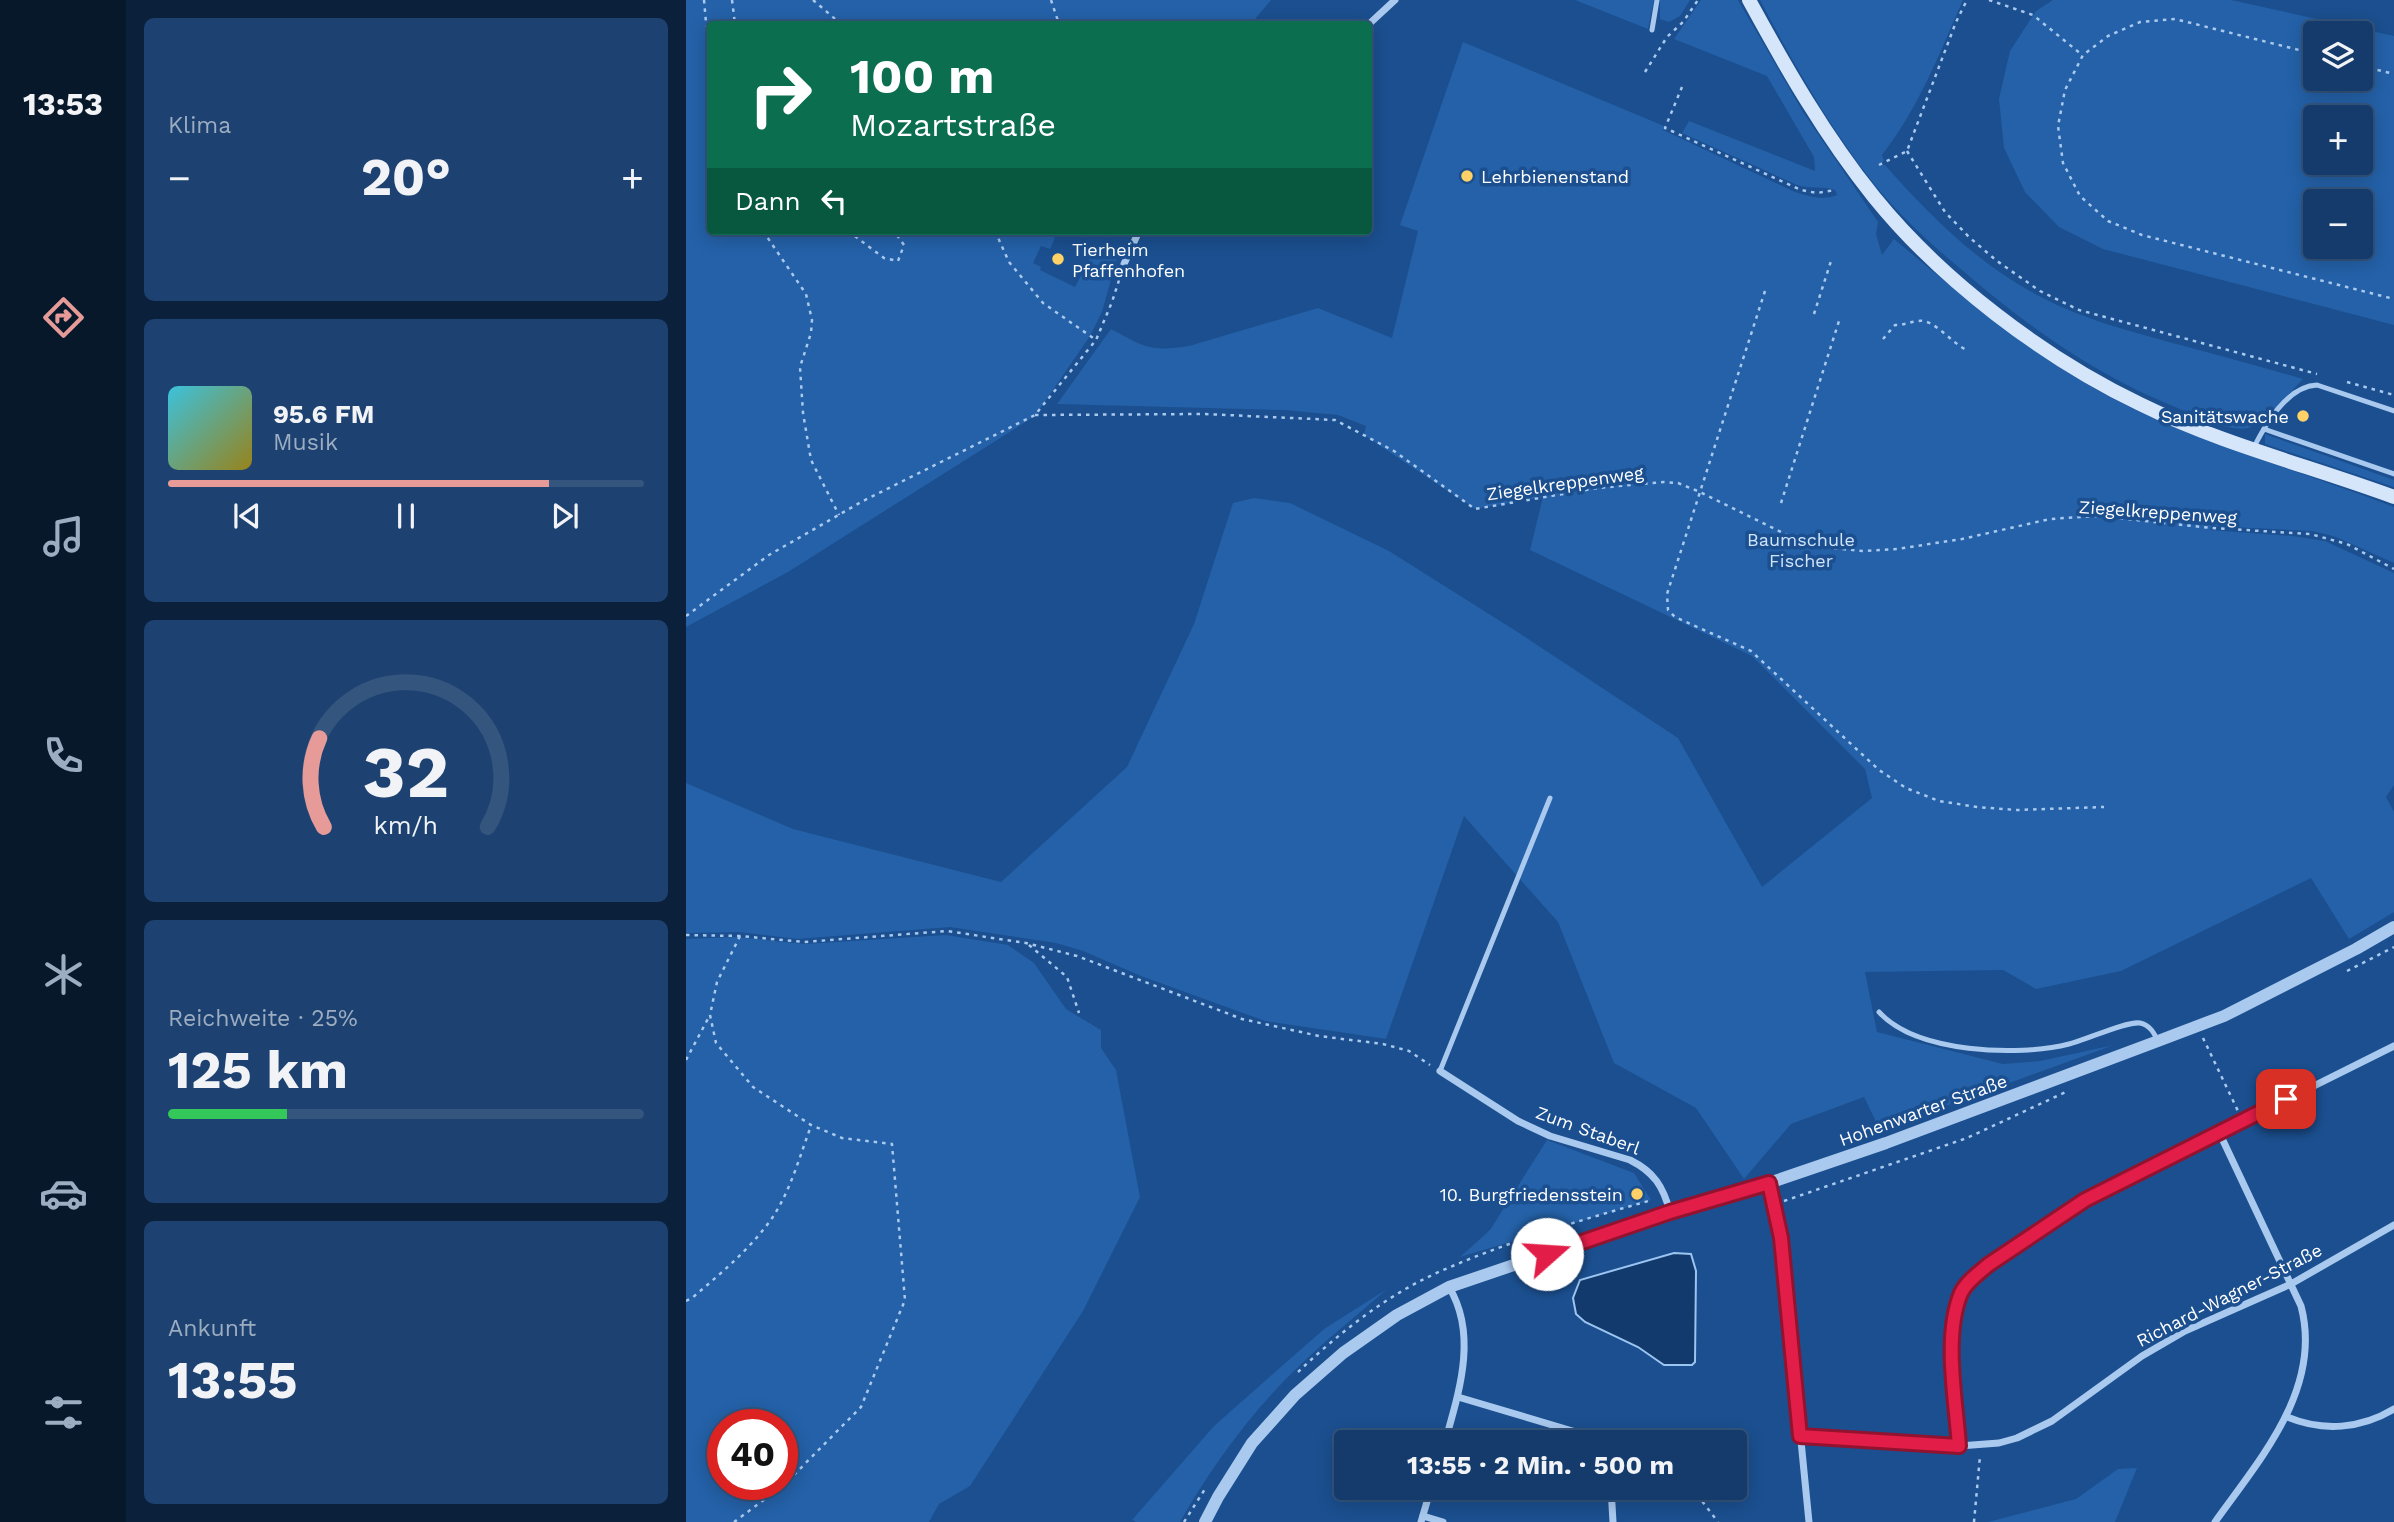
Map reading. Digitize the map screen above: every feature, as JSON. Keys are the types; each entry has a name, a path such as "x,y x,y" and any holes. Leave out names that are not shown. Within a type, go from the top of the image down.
{"main road":[{"path":"1749,0 1798,87 1875,198 1937,265 2019,331 2141,405 2253,449 2394,497"}],"street":[{"path":"1372,21 1395,0"},
{"path":"1124,264 1137,235"},
{"name":"Hohenwarter Straße","path":"1205,1522 1252,1443 1295,1395 1343,1353 1397,1315 1449,1287 1886,1143 2224,1016 2394,927"},
{"path":"1959,1446 1953,1330 1962,1291 1988,1265 2085,1200 2394,1046"},
{"name":"Zum Staberl","path":"1440,1071 1518,1121 1550,1136 1630,1160 1643,1167 1653,1174 1660,1184 1670,1212"},
{"path":"2215,1522 2278,1434 2287,1417 2301,1368 2306,1337 2301,1306 2219,1132"},
{"path":"1769,1183 1781,1238 1808,1522"},
{"name":"Richard-Wagner-Straße","path":"1800,1436 1959,1446 2017,1438 2052,1421 2152,1350 2185,1331 2291,1284 2394,1225"},
{"path":"1448,1430 1458,1397 1464,1357 1463,1331 1458,1307 1449,1287"},
{"path":"1458,1397 1569,1430"},
{"path":"2287,1417 2314,1425 2342,1427 2373,1420 2394,1409"},
{"path":"1428,1500 1422,1519 1443,1522"},
{"path":"1612,1500 1614,1522"}],"lane":[{"path":"1652,30 1657,0"},
{"path":"2253,449 2284,403 2308,385 2317,385 2394,411"},
{"path":"2264,429 2394,474"},
{"path":"1440,1071 1550,798"},
{"path":"1880,1012 1891,1023 1921,1036 1988,1051 2050,1049 2130,1023 2152,1029 2158,1041"}],"path":[{"path":"705,0 707,30"},
{"path":"732,0 735,21"},
{"path":"813,0 838,21"},
{"path":"1051,0 1058,21"},
{"path":"1645,72 1667,37 1683,22 1698,0"},
{"path":"1879,165 1907,151 1956,22 1968,0"},
{"path":"1989,0 2033,15 2082,55"},
{"path":"2303,51 2175,19 2140,22 2108,36 2082,55 2065,90 2058,126 2063,163 2080,196 2108,221 2142,235 2394,299"},
{"path":"2373,69 2394,74"},
{"path":"1682,87 1665,128 1801,190 1817,193 1835,190"},
{"path":"1907,151 1945,212 1997,261 2040,291 2079,310 2323,376"},
{"path":"766,235 807,294 812,320 811,333 800,367 803,413 811,460 839,515"},
{"path":"853,235 884,258 898,261 904,245 897,235"},
{"path":"997,235 1009,262 1043,303 1096,340"},
{"path":"1814,314 1831,261"},
{"path":"686,616 769,555 839,515 1035,415 1096,340 1112,303 1124,264"},
{"path":"1765,291 1667,594 1667,605 1675,617 1751,652 1879,770 1906,788 1938,801 1978,807 2016,810 2104,807"},
{"path":"1883,339 1895,325 1908,325 1919,320 1930,323 1956,346 1967,350"},
{"path":"1781,503 1839,321"},
{"path":"2347,382 2394,396"},
{"name":"Ziegelkreppenweg","path":"1035,415 1204,414 1335,420 1394,451 1475,509 1598,488 1650,482 1678,483 1787,535 1820,547 1863,551 1898,550 2050,519 2097,516 2212,528 2310,534 2347,544 2394,569"},
{"path":"686,935 740,936 804,942 947,931 1027,943 1077,956 1242,1019 1319,1036 1383,1044 1409,1051 1440,1071"},
{"path":"686,1060 710,1015 717,982 740,936"},
{"path":"1027,943 1067,977 1079,1013"},
{"path":"710,1015 716,1043 753,1087 811,1125 842,1138 892,1144 905,1300 861,1407 784,1485 734,1522"},
{"path":"2203,1038 2242,1120"},
{"path":"686,1301 742,1255 771,1220 792,1179 811,1125"},
{"path":"1975,1522 1981,1445"},
{"path":"1701,1500 1718,1522"}],"green space":[{"path":"686,0 1271,0 1254,21 707,21 707,235 1049,235 1055,238 1050,249 1041,246 1033,263 1041,267 1040,270 1075,287 1090,258 1117,258 1102,312 1090,336 1035,416 788,572 686,627"},
{"path":"1575,0 1654,0 1648,29"},
{"path":"1660,0 1690,0 1680,16 1669,22 1660,19"},
{"name":"Baumschule Fischer","path":"1701,0 1738,0 1803,112 1878,222 1876,234 1882,255 1894,239 1980,310 2040,354 2136,410 2232,449 2394,507 2394,563 2336,537 2313,531 2212,526 2210,530 2325,541 2394,573 2394,785 2386,797 2394,812 2394,912 2349,939 2311,878 2121,971 2036,989 2003,970 1865,972 1877,1032 2003,1064 2040,1061 2114,1045 1880,1130 1864,1097 1791,1124 1744,1179 1696,1108 1614,1063 1558,922 1464,816 1386,1039 1265,1021 1056,943 950,927 798,939 739,932 686,933 686,783 793,829 1001,882 1127,767 1194,624 1233,503 1254,498 1290,503 1389,551 1678,738 1762,887 1872,798 1865,769 1752,656 1530,550 1543,497 1475,509 1364,435 1366,426 1338,415 1284,410 1057,404 1111,329 1148,346 1176,348 1318,308 1392,338 1418,231 1400,225 1463,42 1664,126 1663,130 1795,192 1821,198 1837,195 1835,190 1831,189 1797,185 1682,133 1689,121 1815,171 1814,157 1767,76 1674,39"},
{"path":"1760,0 1963,0 1927,80 1907,119 1882,155 1884,160 1880,165 1885,165 1938,221 1978,256 2043,298 2089,318 2121,328 2303,379 2263,420 2248,428 2239,429 2208,421 2140,392 2063,348 1943,254 1882,194 1825,115"},
{"path":"2053,0 2231,0 2326,21 2303,21 2303,91 2373,91 2373,31 2394,36 2394,325 2103,249 2059,227 2025,192 2004,148 1999,99 2010,51 2036,11"},
{"path":"2265,434 2394,480 2394,487 2265,444"},
{"path":"946,935 1008,945 1034,963 1066,1009 1101,1030 1101,1048 1116,1070 1140,1197 1083,1311 970,1486 939,1504 929,1522 686,1522 686,939 736,937 805,944"},
{"path":"1547,1140 1634,1173 1651,1200 1460,1257 1490,1230"},
{"path":"1387,1289 1310,1356 1271,1395 1228,1447 1180,1522 1132,1520 1214,1426 1324,1329"},
{"path":"2137,1468 2115,1522 1988,1522 2076,1499 2118,1469"}],"shaded area":[{"path":"1674,1253 1691,1254 1696,1271 1695,1362 1692,1365 1664,1365 1638,1347 1585,1322 1576,1314 1573,1298 1580,1280"}],"place":[{"name":"Lehrbienenstand","path":"1467,176"},
{"name":"Tierheim Pfaffenhofen","path":"1058,259"},
{"name":"Sanitätswache","path":"2303,416"},
{"name":"10. Burgfriedensstein","path":"1637,1194"}],"route":[{"path":"1547,1254 1670,1212 1769,1183 1781,1238 1800,1436 1959,1446 1953,1330 1962,1291 1975,1276 2085,1200 2286,1099"}]}
